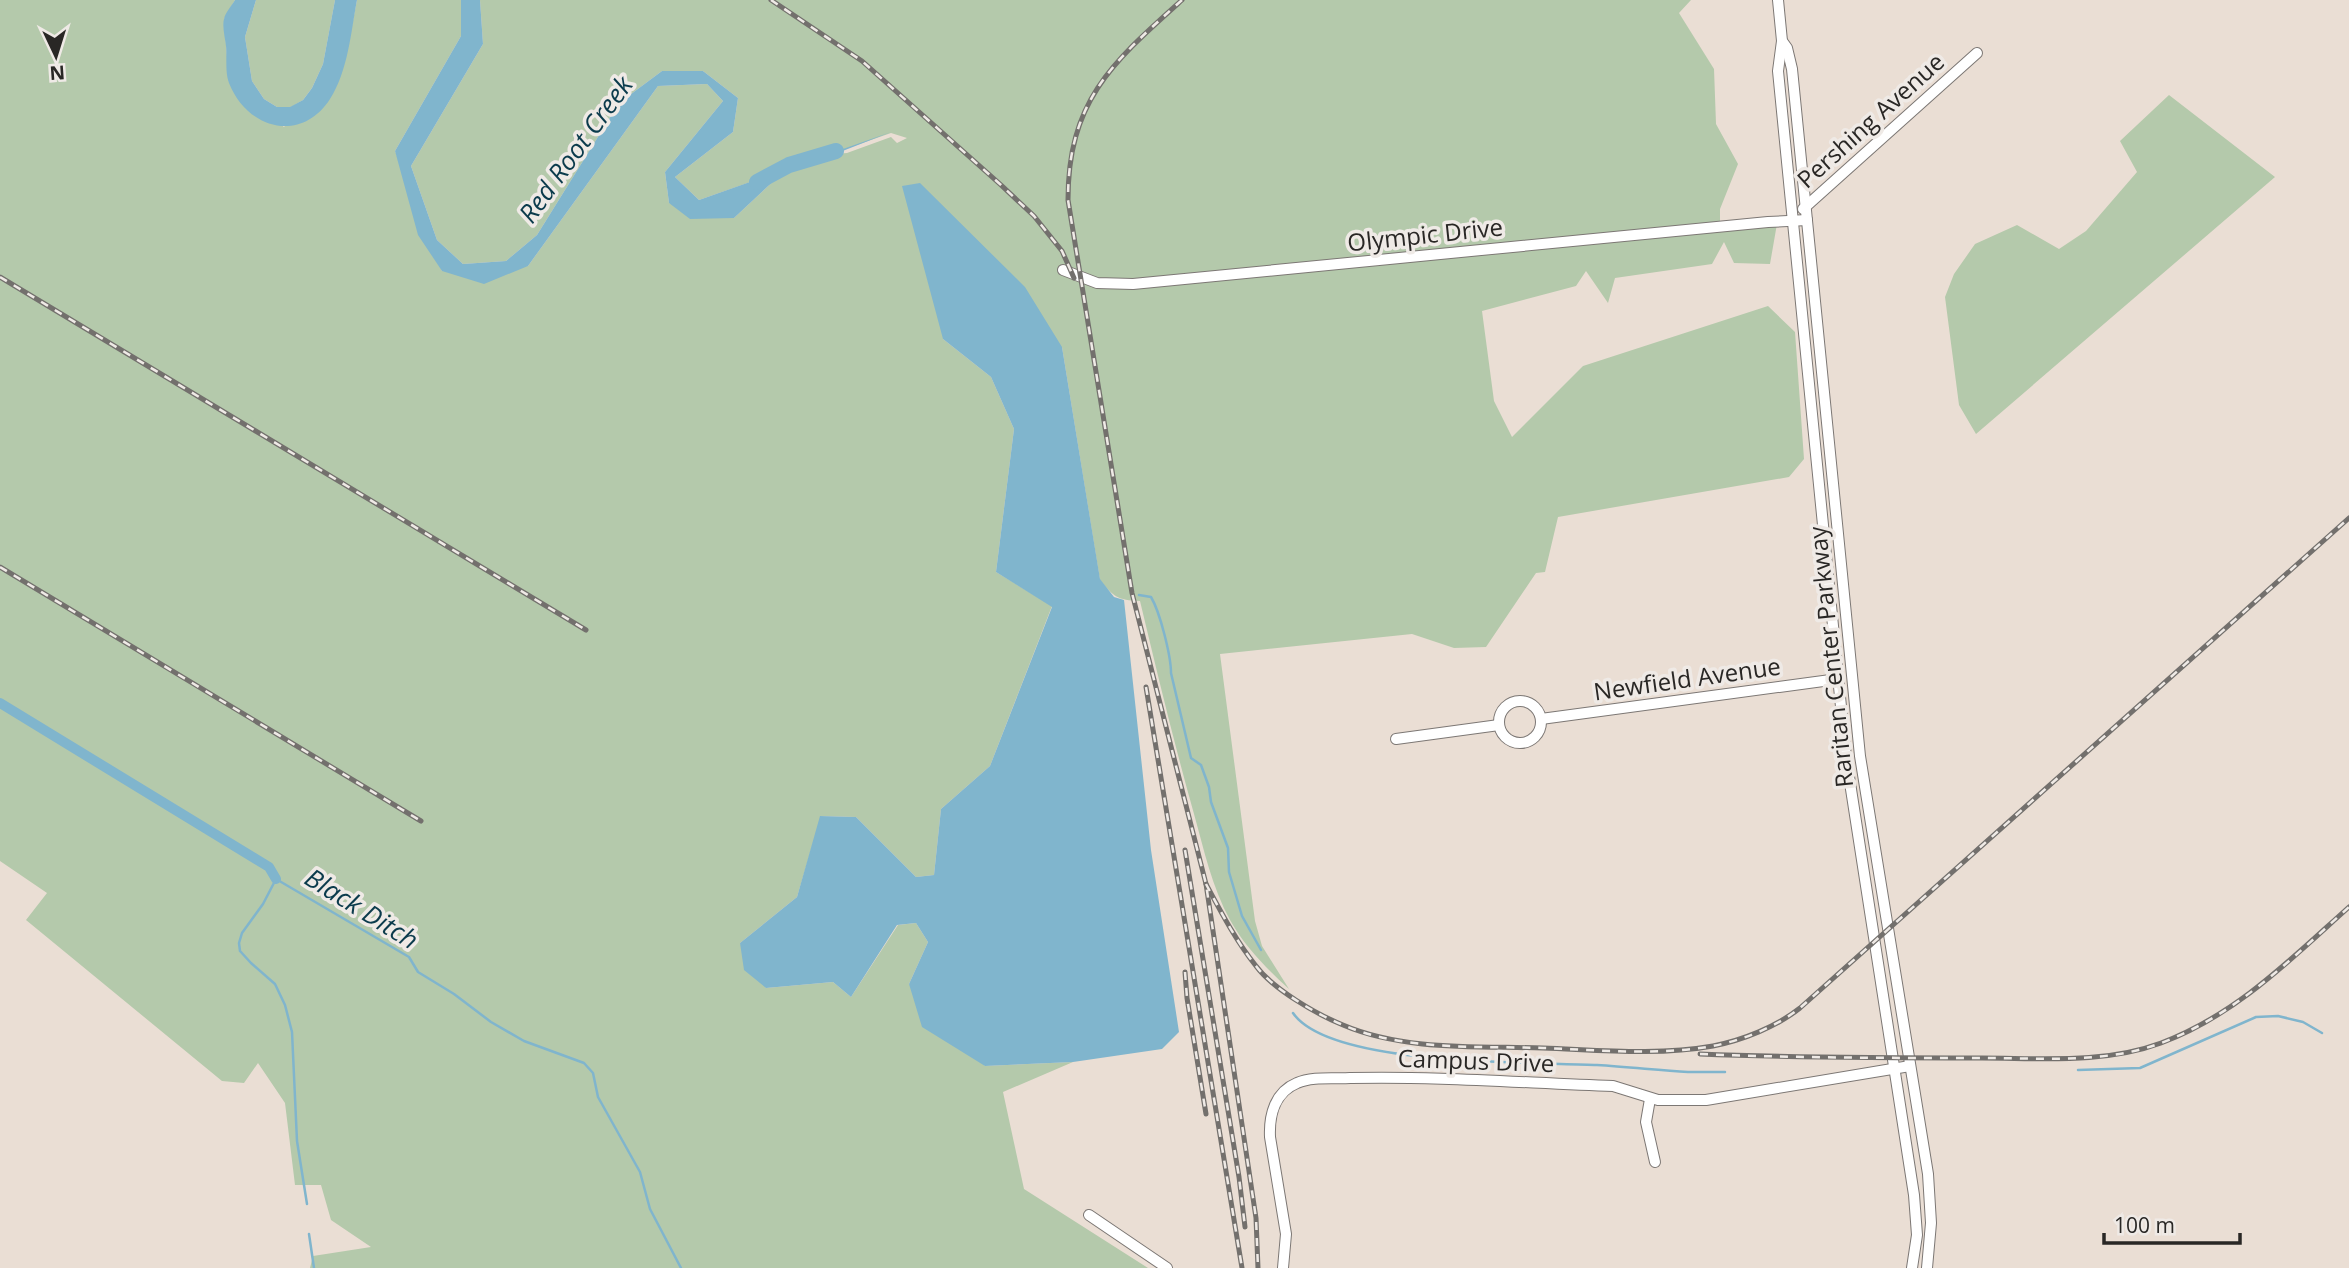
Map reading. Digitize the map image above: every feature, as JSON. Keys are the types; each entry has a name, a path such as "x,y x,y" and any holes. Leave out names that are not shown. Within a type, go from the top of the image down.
{"street":[{"name":"Raritan Center Parkway","path":"1778,0 1782,41 1778,71 1838,679 1849,779 1916,1209 1917,1235 1912,1268"},
{"name":"Raritan Center Parkway","path":"1782,41 1787,48 1792,69 1860,756 1929,1189 1931,1223 1927,1268"},
{"name":"Pershing Avenue","path":"1793,220 1977,53"},
{"name":"Olympic Drive","path":"1063,270 1097,283 1133,284 1807,220"},
{"name":"Newfield Avenue","path":"1541,719 1838,679"},
{"path":"1517,701 1533,705 1541,719 1537,734 1523,743 1507,738 1499,725 1503,709 1517,701"},
{"path":"1396,739 1499,725"},
{"name":"Campus Drive","path":"1283,1268 1286,1234 1270,1137 1270,1121 1280,1095 1298,1082 1383,1078 1613,1086 1627,1088 1650,1099 1679,1101 1715,1099 1910,1066"},
{"path":"1650,1099 1646,1122 1655,1162"},
{"path":"1089,1215 1167,1268"}],"shaded area":[{"path":"0,0 2349,0 2349,1268 0,1268"}],"green space":[{"path":"0,0 235,0 224,19 229,82 284,127 346,56 357,0 461,0 461,36 395,151 442,271 528,266 658,86 707,84 723,101 665,172 669,203 734,218 779,176 835,154 847,153 891,137 897,143 907,138 891,133 699,200 675,177 733,132 738,98 703,71 662,71 619,103 537,235 506,261 463,264 437,240 411,166 483,44 480,0 1691,0 1679,13 1714,69 1716,124 1738,164 1720,209 1720,222 1778,218 1770,264 1734,263 1724,242 1712,264 1615,278 1608,303 1586,271 1576,286 1482,311 1494,401 1512,437 1583,366 1768,306 1795,332 1804,459 1789,477 1558,517 1545,572 1536,573 1486,647 1454,648 1412,634 1220,654 1255,921 1262,946 1289,989 1242,939 1218,895 1180,761 1140,601 1117,596 1100,580 1062,347 943,339 991,377 1014,429 996,572 1052,606 990,766 941,809 934,875 916,877 856,817 821,816 797,897 740,943 766,988 833,982 851,997 898,925 916,923 928,942 909,984 985,1066 1073,1062 1003,1092 1024,1189 1148,1268 310,1268 313,1256 371,1247 331,1220 321,1185 295,1185 285,1103 258,1063 244,1083 222,1081 26,920 47,893 0,861"},
{"path":"256,0 335,0 323,64 312,88 303,100 291,107 277,107 264,99 252,81 245,37"},
{"path":"2169,95 2275,177 1976,434 1959,405 1945,297 1954,274 1975,244 2017,225 2059,249 2086,231 2137,172 2120,141"}],"water":[{"path":"235,0 256,0 245,37 252,81 264,99 277,107 290,107 303,100 323,64 335,0 357,0 348,51 336,88 318,113 305,122 290,126 275,125 261,120 237,99 228,79 223,25"},
{"path":"461,0 480,0 483,44 411,166 437,240 463,264 506,261 537,235 619,103 662,71 703,71 738,98 733,132 675,177 699,200 891,132 779,176 734,218 690,219 669,203 665,172 723,101 707,84 658,86 528,266 484,284 442,271 418,235 395,151 461,36"},
{"path":"920,183 1025,287 1062,347 1100,579 1114,597 1124,600 1151,850 1179,1032 1162,1049 1073,1062 985,1066 922,1027 909,984 928,942 916,923 897,925 851,997 833,982 766,988 744,970 740,943 797,897 820,816 856,817 916,877 934,875 941,809 990,766 1052,607 996,572 1014,429 991,377 943,339 902,186"}],"waterway":[{"name":"Red Root Creek","path":"757,182 789,165 836,151"},
{"path":"1139,595 1151,597 1158,613 1191,758 1201,765 1228,848 1229,872 1242,916 1261,950"},
{"name":"Black Ditch","path":"0,703 269,867 276,879"},
{"name":"Black Ditch","path":"307,1204 297,1141 292,1032 285,1005 275,984 240,951 239,943 242,933 263,904 276,879 409,957 418,972 454,994 491,1022 524,1041 584,1063 593,1073 598,1097 640,1172 650,1209 681,1268"},
{"path":"1293,1013 1314,1031 1347,1043 1389,1052 1483,1061 1725,1072"},
{"path":"2078,1070 2140,1068 2256,1017 2278,1016 2303,1022 2322,1033"},
{"path":"309,1234 314,1268"}],"railway":[{"path":"771,0 862,61 1001,185 1034,216 1062,251 1074,278"},
{"path":"1182,0 1135,43 1099,86 1076,135 1070,165 1068,200 1132,593 1206,884 1256,1218 1258,1268"},
{"path":"0,277 586,630"},
{"path":"1206,884 1235,936 1264,975 1308,1008 1366,1033 1442,1046 1628,1051 1692,1049 1736,1040 1770,1027 1800,1008 2349,518"},
{"path":"0,567 421,821"},
{"path":"1146,687 1242,1268"},
{"path":"1185,850 1245,1227"},
{"path":"1700,1054 2050,1059 2095,1057 2140,1050 2188,1031 2238,1001 2284,966 2349,907"},
{"path":"1185,972 1206,1114"}]}
